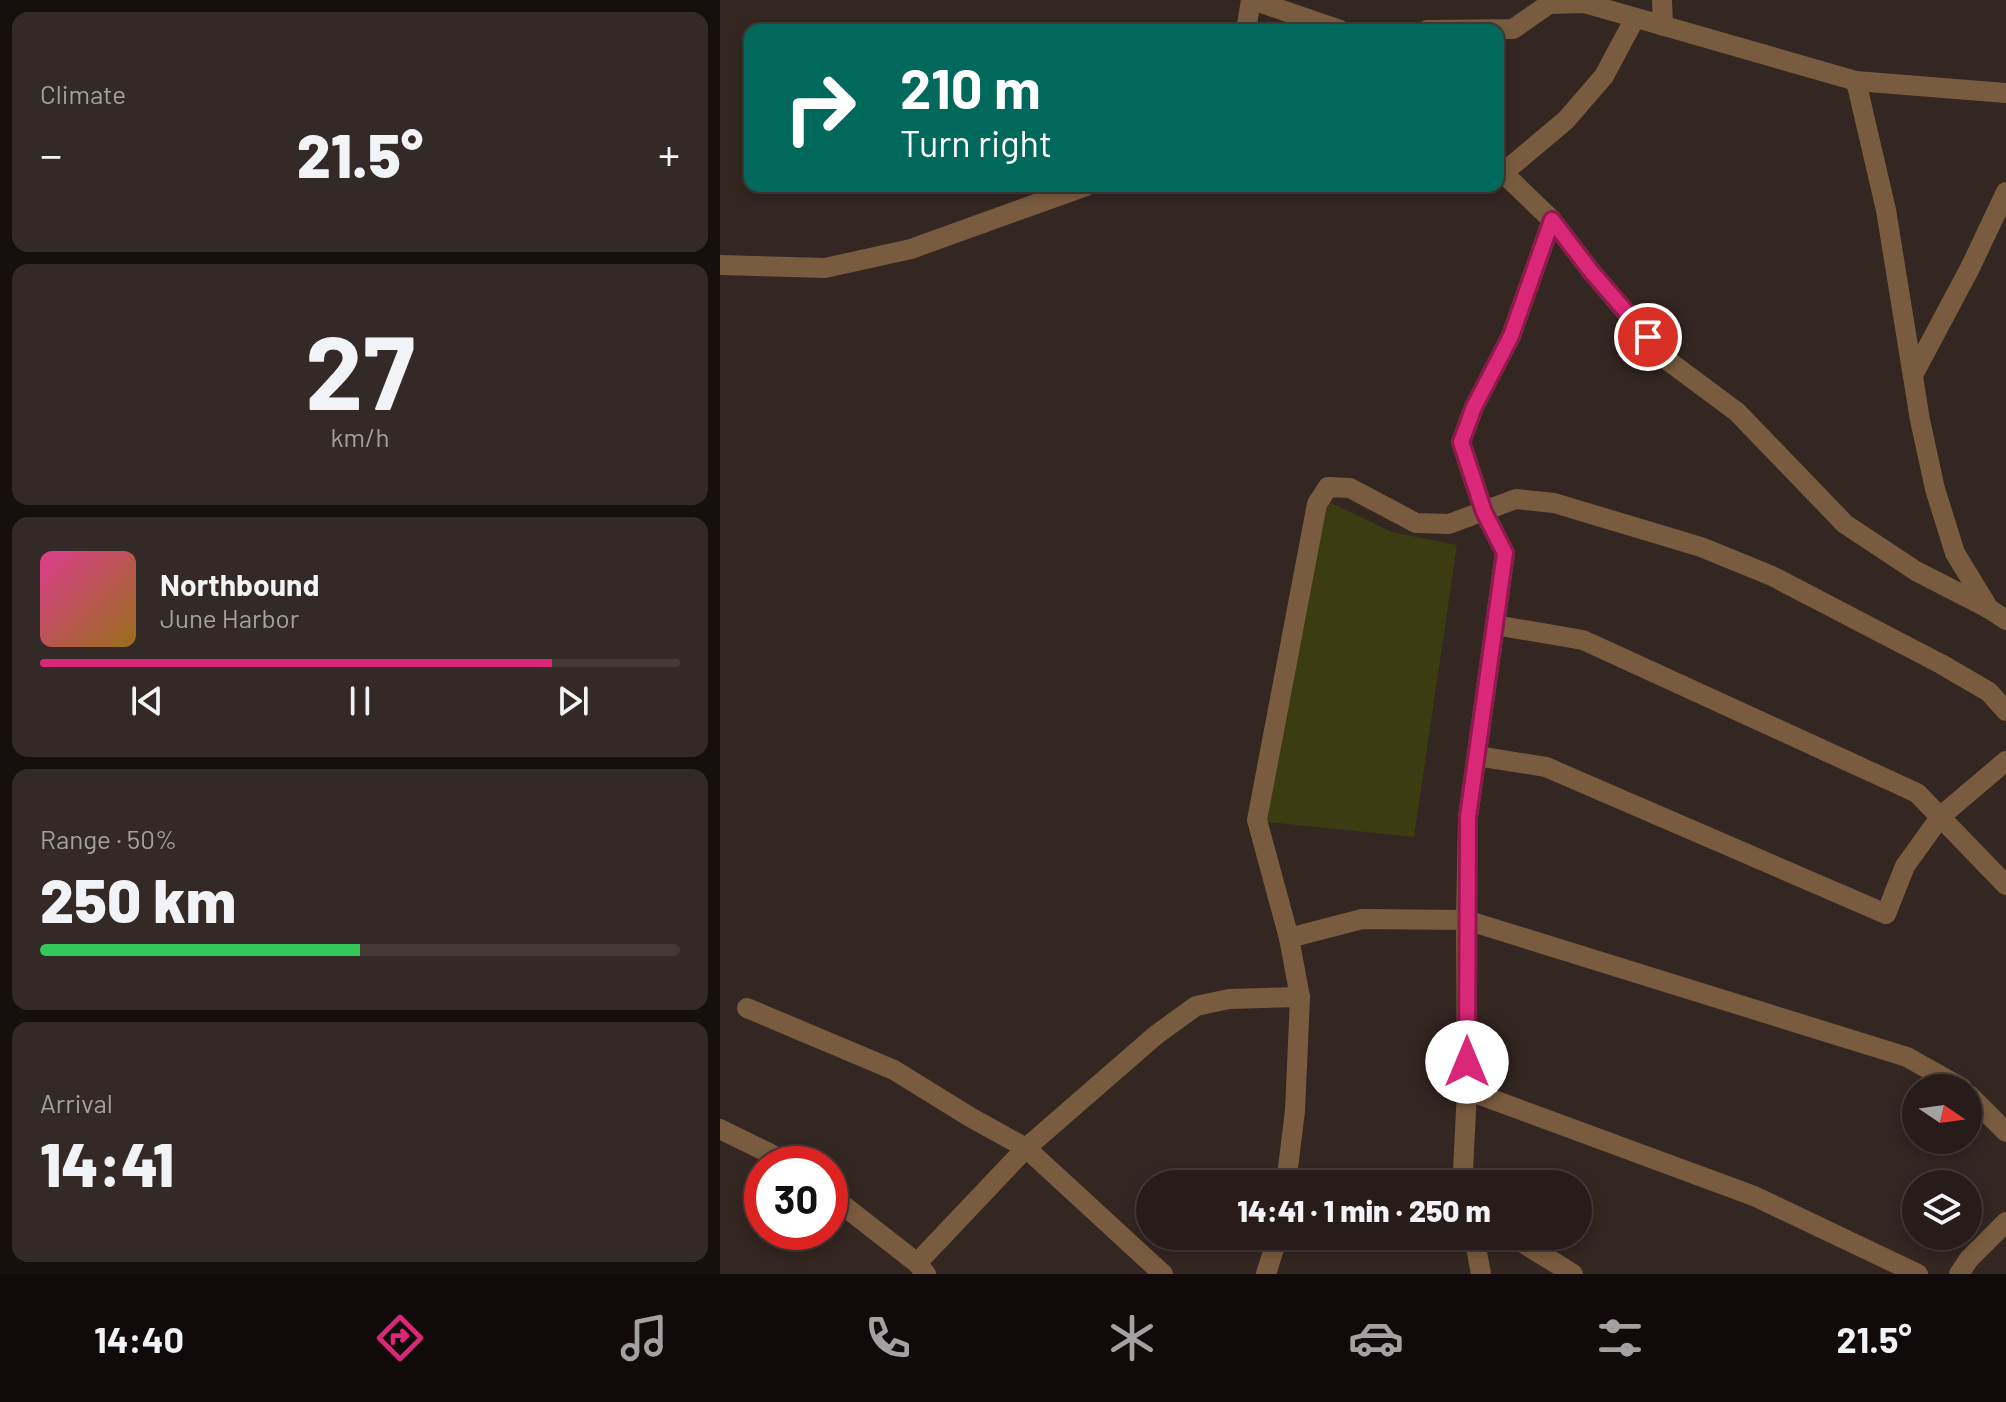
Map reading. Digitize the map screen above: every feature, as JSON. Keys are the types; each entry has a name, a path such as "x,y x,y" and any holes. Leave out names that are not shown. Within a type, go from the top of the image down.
{"street":[{"path":"1247,24 1252,0 1322,24"},
{"path":"1662,0 1663,26"},
{"path":"1504,29 1513,29 1549,4 1584,3 1856,81 2006,93"},
{"path":"1504,169 1566,120 1604,76 1635,18"},
{"path":"1856,81 1886,210 1935,489 1955,553 1998,614"},
{"path":"1504,174 1552,220 1667,360 1737,412 1845,524 1916,571 1998,614"},
{"path":"720,265 825,268 840,265 911,249 1069,192"},
{"path":"1913,375 2006,192"},
{"path":"1463,1170 1467,1090 1468,817 1505,553 1484,512 1461,442 1474,407 1511,336 1552,220"},
{"path":"1288,1170 1295,1111 1300,997 1289,938 1257,820 1317,504 1328,487 1350,488 1416,523 1449,524 1516,499 1554,503 1701,547 1772,576 1941,664 1989,692 2006,711"},
{"path":"1495,625 1583,640 1917,793 2006,885"},
{"path":"1477,756 1546,767 1886,914 1905,866 1941,816 2006,761"},
{"path":"1289,938 1362,919 1466,920 1907,1057 1937,1074"},
{"path":"848,1210 921,1269 1026,1148 1156,1035 1196,1006 1229,999 1300,997"},
{"path":"747,1008 894,1070 1026,1148 1163,1274"},
{"path":"1467,1090 1754,1196 1918,1274"},
{"path":"1982,1108 2006,1132"},
{"path":"720,1129 755,1146"},
{"path":"1959,1274 1969,1259 2006,1222"},
{"path":"1266,1274 1274,1250"},
{"path":"1477,1250 1481,1274"},
{"path":"1534,1250 1573,1274"}],"shaded area":[{"path":"1329,502 1392,532 1457,545 1414,837 1267,822 1318,509"}],"route":[{"path":"1467,1062 1468,817 1505,553 1484,512 1461,442 1474,407 1511,336 1552,220 1648,337"}]}
